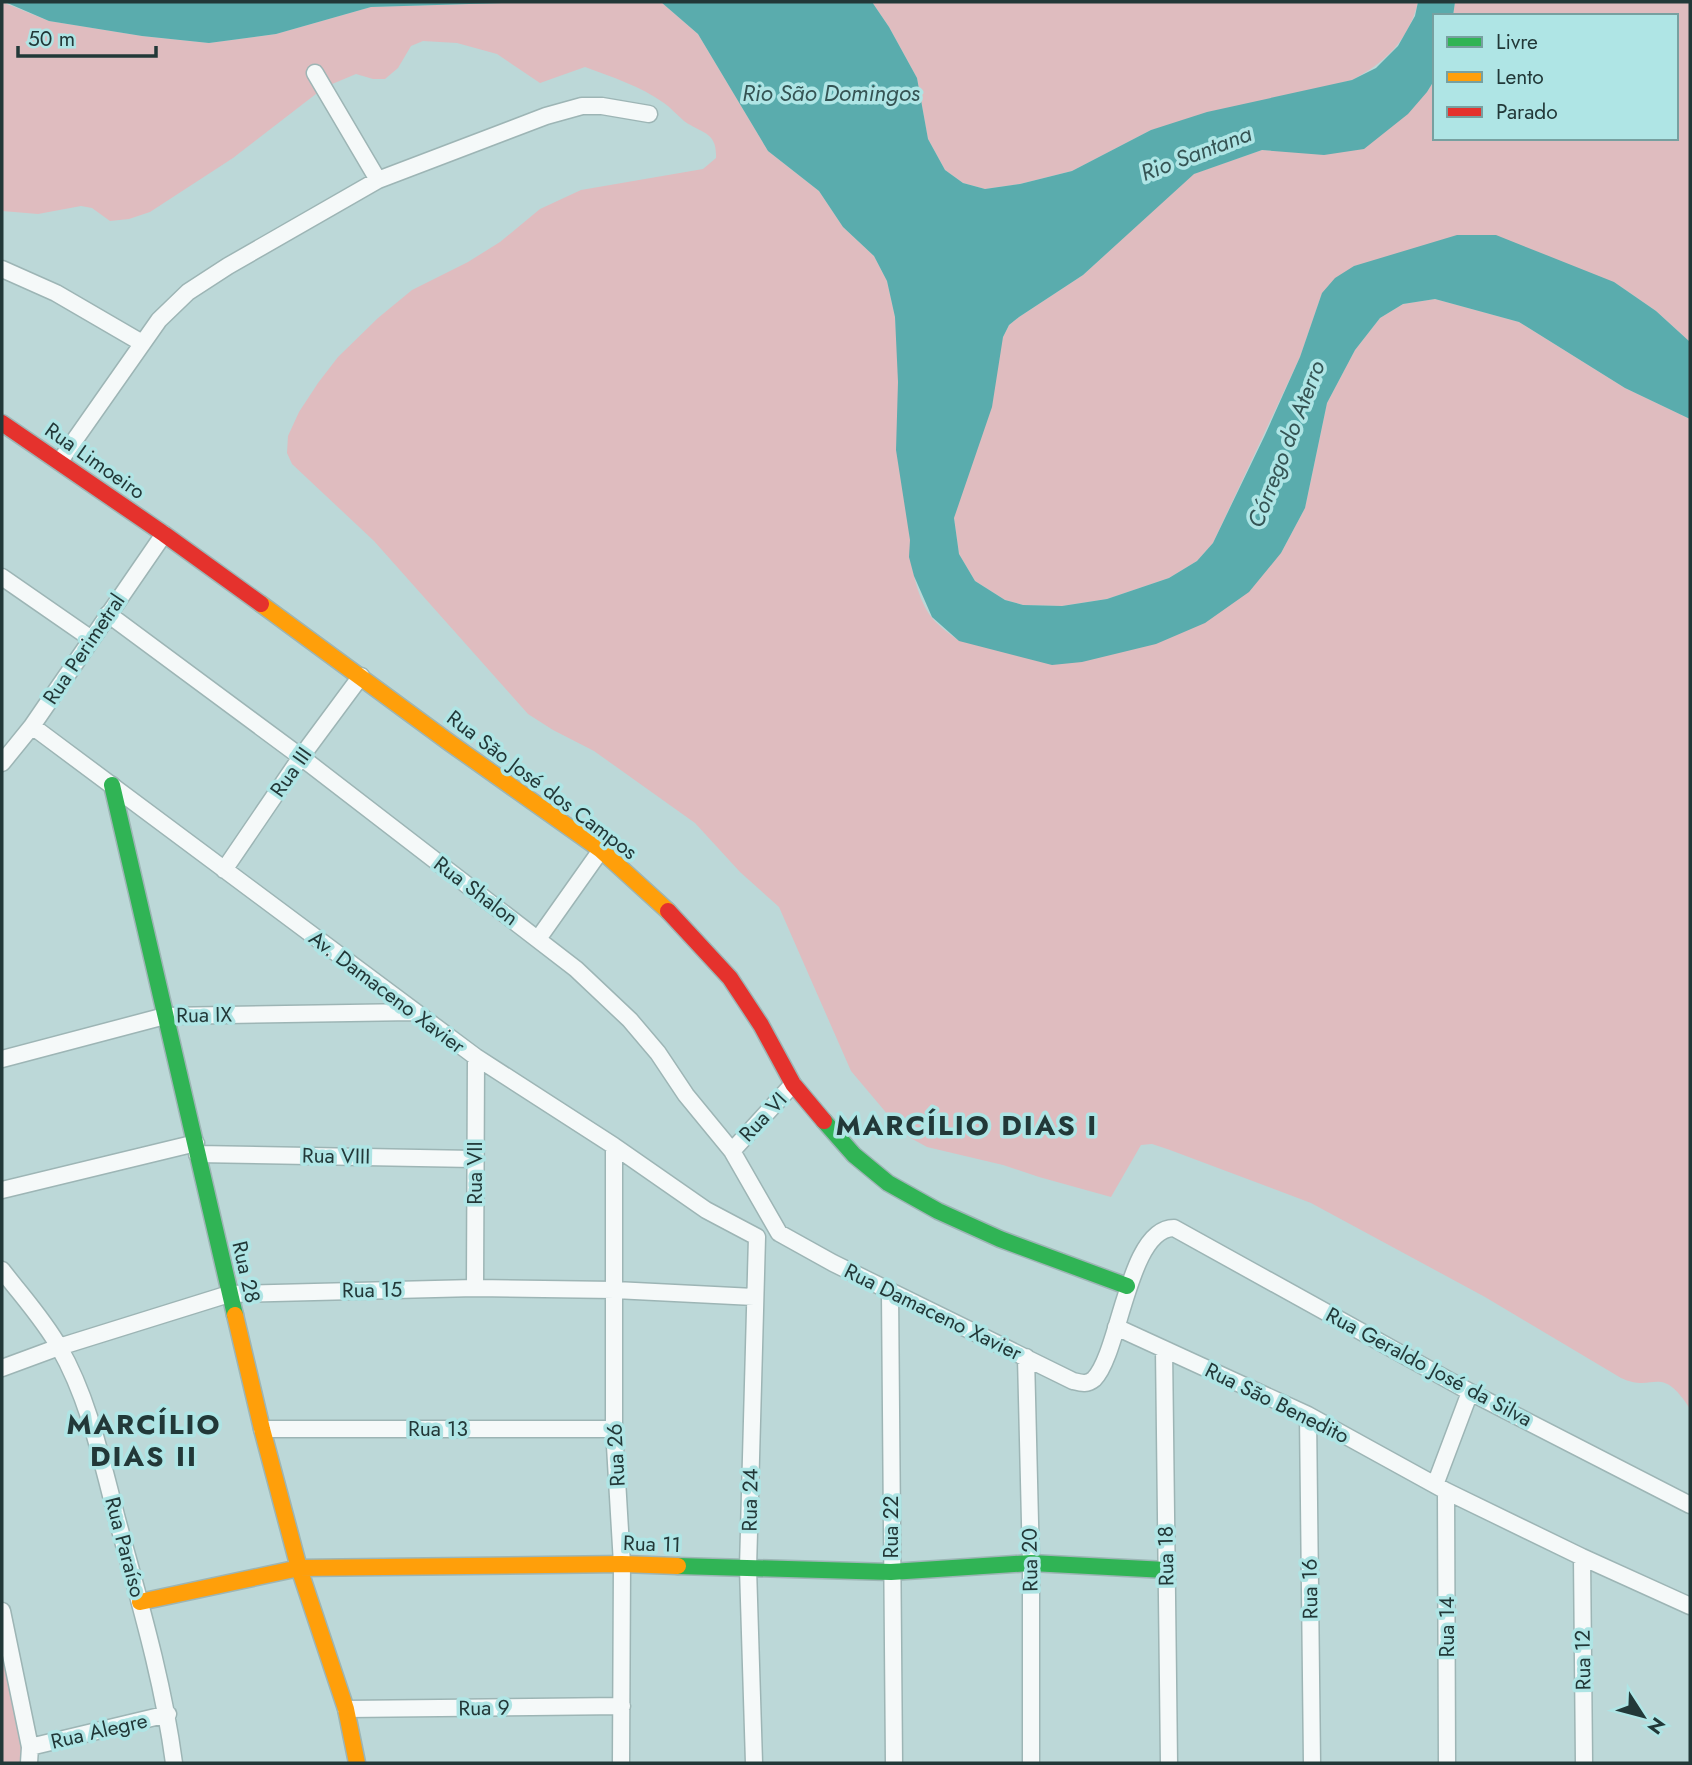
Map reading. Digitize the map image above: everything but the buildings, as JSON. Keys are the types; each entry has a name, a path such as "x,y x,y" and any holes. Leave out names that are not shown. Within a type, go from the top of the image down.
{"street":[{"path":"315,73 378,180"},
{"path":"60,461 142,343 172,306 228,266 378,180 546,116 582,106 602,106 649,114"},
{"path":"2,269 56,293 142,343"},
{"name":"Rua Limoeiro","path":"2,423 164,534"},
{"name":"Rua Perimetral","path":"2,763 32,726 164,534"},
{"name":"Rua São José dos Campos","path":"164,534 601,850 679,921 730,978 761,1025 793,1084 854,1154 888,1183 938,1211 1000,1239 1127,1286"},
{"path":"2,578 90,638"},
{"name":"Rua Shalon","path":"107,614 301,757 576,970 630,1020 658,1053 686,1095 732,1151 779,1233"},
{"name":"Rua III","path":"224,870 301,757 361,676"},
{"name":"Av. Damaceno Xavier","path":"32,726 476,1058 614,1146 706,1210 757,1237"},
{"path":"2,737 16,746"},
{"name":"Rua 28","path":"111,785 261,1429 299,1568 346,1709 357,1763"},
{"path":"538,939 601,850"},
{"name":"Rua IX","path":"2,1057 165,1016 413,1012"},
{"name":"Rua VII","path":"475,1288 476,1058"},
{"name":"Rua VI","path":"732,1151 793,1084"},
{"name":"Rua 26","path":"614,1146 614,1429 622,1564 621,1763"},
{"name":"Rua VIII","path":"2,1191 197,1148 474,1159"},
{"name":"Rua Geraldo José da Silva","path":"1127,1286 1144,1251 1164,1230 1168,1228 1181,1231 1470,1392 1690,1505"},
{"path":"757,1237 779,1233"},
{"name":"Rua Damaceno Xavier","path":"779,1233 890,1292 1073,1381 1084,1384 1093,1379 1116,1327"},
{"name":"Rua 24","path":"754,1763 748,1568 757,1237"},
{"name":"Rua Paraíso","path":"2,1270 59,1347 82,1398 168,1714 174,1763"},
{"path":"1116,1327 1127,1286"},
{"name":"Rua 15","path":"2,1368 59,1347 229,1294 475,1288 615,1290 754,1297"},
{"name":"Rua 22","path":"890,1292 894,1763"},
{"name":"Rua São Benedito","path":"1116,1327 1308,1415 1440,1488 1582,1558 1690,1606"},
{"name":"Rua 18","path":"1164,1349 1169,1763"},
{"name":"Rua 20","path":"1026,1357 1031,1563 1031,1763"},
{"path":"1440,1488 1470,1392"},
{"name":"Rua 16","path":"1308,1415 1311,1763"},
{"name":"Rua 13","path":"261,1429 614,1429"},
{"name":"Rua 14","path":"1440,1488 1447,1763"},
{"name":"Rua 12","path":"1582,1558 1584,1763"},
{"name":"Rua 11","path":"139,1602 299,1568 622,1564 891,1572 1031,1563 1166,1570"},
{"path":"2,1611 30,1755"},
{"name":"Rua 9","path":"346,1709 622,1706"},
{"name":"Rua Alegre","path":"30,1755 168,1714"}],"shaded area":[{"path":"2,2 49,21 142,36 209,43 276,34 371,7 533,2 661,2 698,34 768,151 819,191 843,227 874,256 887,281 895,317 913,570 928,612 959,641 1281,553 1305,508 1327,403 1355,350 1380,318 1403,304 1435,299 1519,322 1625,388 1690,419 1690,1409 1680,1395 1664,1383 1632,1382 1621,1378 1485,1297 1311,1203 1170,1150 1152,1144 1141,1145 1111,1197 1003,1165 927,1147 905,1135 851,1071 779,907 740,872 695,823 594,751 528,714 374,541 292,464 287,453 288,436 299,412 318,383 338,357 412,290 468,262 500,242 540,209 581,190 703,169 716,158 714,143 707,134 684,121 664,103 645,92 585,67 540,83 497,54 457,43 423,41 411,46 398,68 385,79 356,74 325,87 233,158 150,212 129,219 110,221 92,208 81,206 38,214 2,211"},
{"path":"872,2 1418,2 1409,28 1394,49 1375,66 1352,80 1151,130 1072,171 1020,184 985,189 963,183 945,170 928,139 917,78"},
{"path":"1455,2 1690,2 1690,342 1656,311 1614,282 1369,263 1354,266 1322,293 1300,357 1213,543 1197,561 1169,578 1107,599 1062,606 1023,605 1005,600 975,581 959,554 954,518 1003,337 1009,325 1083,275 1193,174 1262,150 1283,151 1427,92 1433,82 1433,140 1678,140 1678,14 1453,14"},
{"path":"2,1636 22,1734 21,1763 2,1763"}],"water":[{"path":"5,2 533,2 371,7 276,34 209,43 142,36 49,21"},
{"name":"Rio São Domingos","path":"661,2 872,2 917,78 928,139 945,170 963,183 985,189 1020,184 1072,171 1151,130 1207,112 1352,80 1376,68 1398,46 1415,16 1418,2 1455,2 1453,14 1433,14 1433,82 1427,92 1408,114 1364,149 1324,155 1262,150 1194,174 1083,275 1009,325 1003,337 992,407 954,518 959,554 975,581 1005,600 1023,605 1062,606 1107,599 1169,578 1197,561 1213,543 1265,435 1300,357 1322,293 1335,278 1354,266 1457,235 1496,235 1614,282 1656,311 1690,342 1690,419 1625,388 1519,322 1435,299 1403,304 1380,318 1355,350 1327,403 1305,508 1281,553 1249,592 1205,623 1156,644 1082,662 1052,665 959,641 932,617 914,576 909,557 910,540 896,450 898,382 895,317 887,281 874,256 843,227 819,191 768,151 698,34"}],"traffic: fast":[{"path":"112,785 235,1315"},
{"path":"824,1121 854,1155 888,1183 938,1211 1000,1239 1127,1286"},
{"path":"678,1566 891,1572 1031,1563 1166,1570"}],"traffic: slow":[{"path":"261,604 601,850 668,911"},
{"path":"235,1315 299,1568 346,1709 357,1763"},
{"path":"140,1602 299,1568 622,1564 678,1566"}],"traffic: jam":[{"path":"2,423 261,604"},
{"path":"668,911 730,978 761,1025 793,1084 824,1121"}],"district":[{"name":"MARCÍLIO DIAS I","path":"967,1125"},
{"name":"MARCÍLIO DIAS II","path":"144,1440"}],"water label":[{"name":"Rio Santana","path":"1196,153"},
{"name":"Córrego do Aterro","path":"1286,444"}]}
